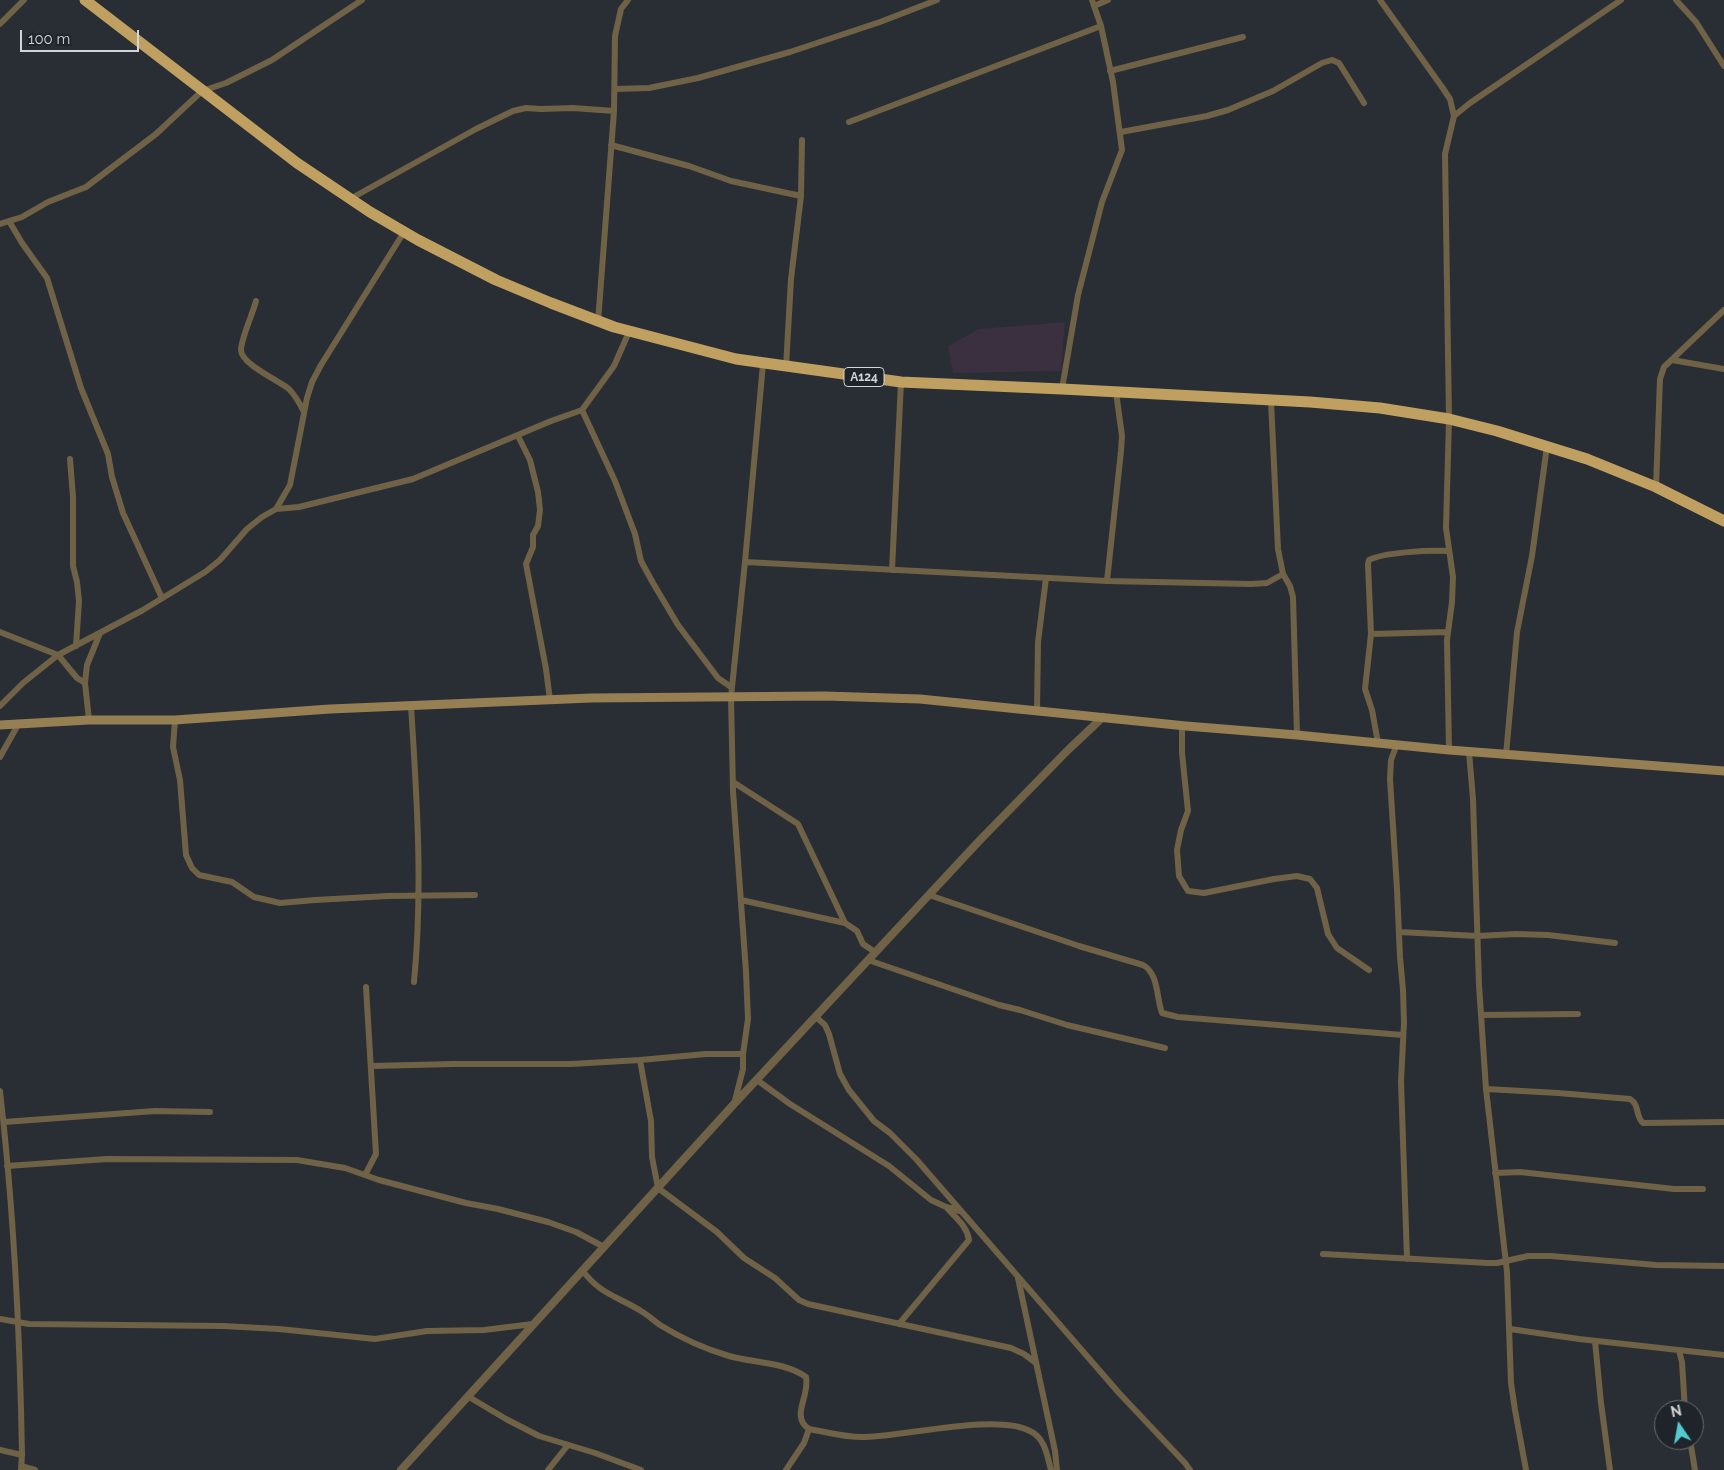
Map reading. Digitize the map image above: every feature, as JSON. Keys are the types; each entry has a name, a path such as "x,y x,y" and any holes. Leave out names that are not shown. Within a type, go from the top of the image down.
{"highway":[{"name":"A124","path":"85,0 297,163 350,199 404,232 496,280 598,322 629,332 763,364 901,382 1310,402 1380,408 1449,419 1497,431 1587,459 1656,487 1724,521"}],"main road":[{"path":"0,724 89,720 175,720 330,709 550,700 825,696 920,699 1182,726 1397,744 1468,752 1724,771"}],"street":[{"path":"0,24 24,0"},
{"path":"0,224 22,217 48,202 86,187 156,134 202,91 226,83 272,60 362,0"},
{"path":"598,322 614,111 616,29 621,9 628,0"},
{"path":"615,89 649,88 698,78 799,49 880,22 937,0"},
{"path":"1062,389 1078,295 1102,202 1122,150 1121,132 1110,71 1101,26 1093,3 1108,0"},
{"path":"1380,0 1442,86 1450,99 1454,116 1445,154 1449,419 1446,528 1453,578 1448,632 1449,750"},
{"path":"1454,116 1478,97 1621,0"},
{"path":"1676,0 1696,22 1724,66"},
{"path":"849,122 1101,26"},
{"path":"1110,71 1243,37"},
{"path":"1121,132 1207,116 1228,110 1273,91 1332,60 1339,62 1364,104"},
{"path":"350,199 476,129 513,111 526,108 572,108 614,111"},
{"path":"786,367 791,279 801,196 802,140"},
{"path":"611,145 689,166 731,181 801,196"},
{"path":"9,221 47,278 81,388 95,418 108,454 112,477 123,512 162,598"},
{"path":"276,509 290,485 304,412 312,382 321,364 404,232"},
{"path":"256,301 242,345 242,353 246,361 290,390 297,398 304,412"},
{"path":"1656,487 1660,379 1664,367 1723,311"},
{"path":"0,706 58,655 205,572 220,560 247,529 262,516 276,509 299,507 413,479 551,421 582,410 614,366 629,332"},
{"path":"1672,360 1724,369"},
{"path":"734,1104 743,1069 748,1019 733,782 731,687 745,562 763,364"},
{"path":"892,570 901,382"},
{"path":"1107,580 1122,436 1116,392"},
{"path":"1271,401 1278,549 1283,574 1290,586 1293,597 1296,735"},
{"path":"582,410 615,480 634,534 641,561 684,633 718,678 731,687"},
{"path":"518,436 530,460 538,492 539,522 533,535 533,547 526,564 550,700"},
{"path":"1506,755 1517,632 1532,556 1548,446"},
{"path":"70,459 74,497 73,566 79,601 76,646"},
{"path":"1378,743 1372,710 1365,689 1372,634 1369,560 1381,556 1415,551 1449,551"},
{"path":"745,562 1046,578 1251,584 1268,583 1283,574"},
{"path":"1037,710 1038,642 1046,578"},
{"path":"0,632 58,655 77,678 85,683"},
{"path":"1372,634 1448,632"},
{"path":"89,720 85,683 88,664 100,633"},
{"path":"411,706 418,808 420,896 414,982"},
{"path":"401,1470 875,952 1068,750 1103,717"},
{"path":"175,720 173,747 180,780 186,855 192,868 200,875 232,882 254,897 280,903 324,899 475,896"},
{"path":"0,757 19,723"},
{"path":"1182,726 1182,753 1188,811 1181,830 1177,850 1179,876 1188,891 1204,894 1274,879 1297,876 1310,879 1317,888 1328,934 1337,948 1369,970"},
{"path":"1397,744 1391,760 1390,779 1403,990 1404,1023 1401,1082 1407,1259"},
{"path":"1468,752 1473,799 1481,1015 1486,1089 1506,1261 1511,1383 1526,1470"},
{"path":"733,782 798,824 845,923"},
{"path":"929,895 1080,946 1143,965 1150,969 1153,974 1158,1004 1162,1013 1187,1018 1403,1035"},
{"path":"741,900 845,923 857,931 864,944 875,952"},
{"path":"1400,932 1478,936 1548,935 1614,943"},
{"path":"868,960 999,1005 1067,1025 1165,1048"},
{"path":"365,1175 376,1154 366,987"},
{"path":"1481,1015 1578,1014"},
{"path":"816,1017 825,1025 829,1034 840,1074 849,1090 874,1121 890,1133 916,1159 1119,1393 1190,1470"},
{"path":"372,1066 571,1064 706,1054 743,1054"},
{"path":"640,1060 651,1121 652,1157 658,1188 716,1232 744,1258 775,1278 800,1300 808,1304 1011,1348 1024,1354 1036,1363"},
{"path":"757,1080 790,1104 889,1166 931,1200 961,1211"},
{"path":"1486,1089 1630,1099 1636,1104 1639,1120 1643,1123 1724,1122"},
{"path":"0,1091 4,1122 3,1139 8,1166 20,1357 21,1468 35,1470"},
{"path":"4,1122 155,1111 210,1112"},
{"path":"8,1166 107,1159 290,1159 345,1168 379,1180 548,1222 576,1232 604,1248"},
{"path":"1495,1173 1520,1172 1674,1190 1703,1189"},
{"path":"899,1324 969,1240 962,1224 946,1207"},
{"path":"1323,1254 1488,1264 1528,1256 1550,1256 1648,1265 1724,1266"},
{"path":"582,1270 593,1284 603,1292 641,1311 686,1340 719,1353 781,1367 806,1377 808,1387 800,1414 801,1420 809,1429 865,1437 958,1426 998,1424 1016,1426 1030,1430 1041,1438 1051,1470"},
{"path":"1017,1275 1056,1451 1057,1470"},
{"path":"0,1319 18,1323 223,1326 279,1329 376,1340 427,1331 484,1330 533,1324"},
{"path":"1510,1328 1595,1341 1724,1355"},
{"path":"1595,1341 1610,1470"},
{"path":"1679,1351 1682,1362 1684,1400"},
{"path":"469,1397 539,1436 595,1453 640,1470"},
{"path":"786,1470 804,1443 809,1429"},
{"path":"548,1470 568,1445"},
{"path":"0,1450 22,1455"},
{"path":"1691,1450 1694,1470"}],"shaded area":[{"path":"1065,322 1061,371 953,373 948,346 979,329"}]}
